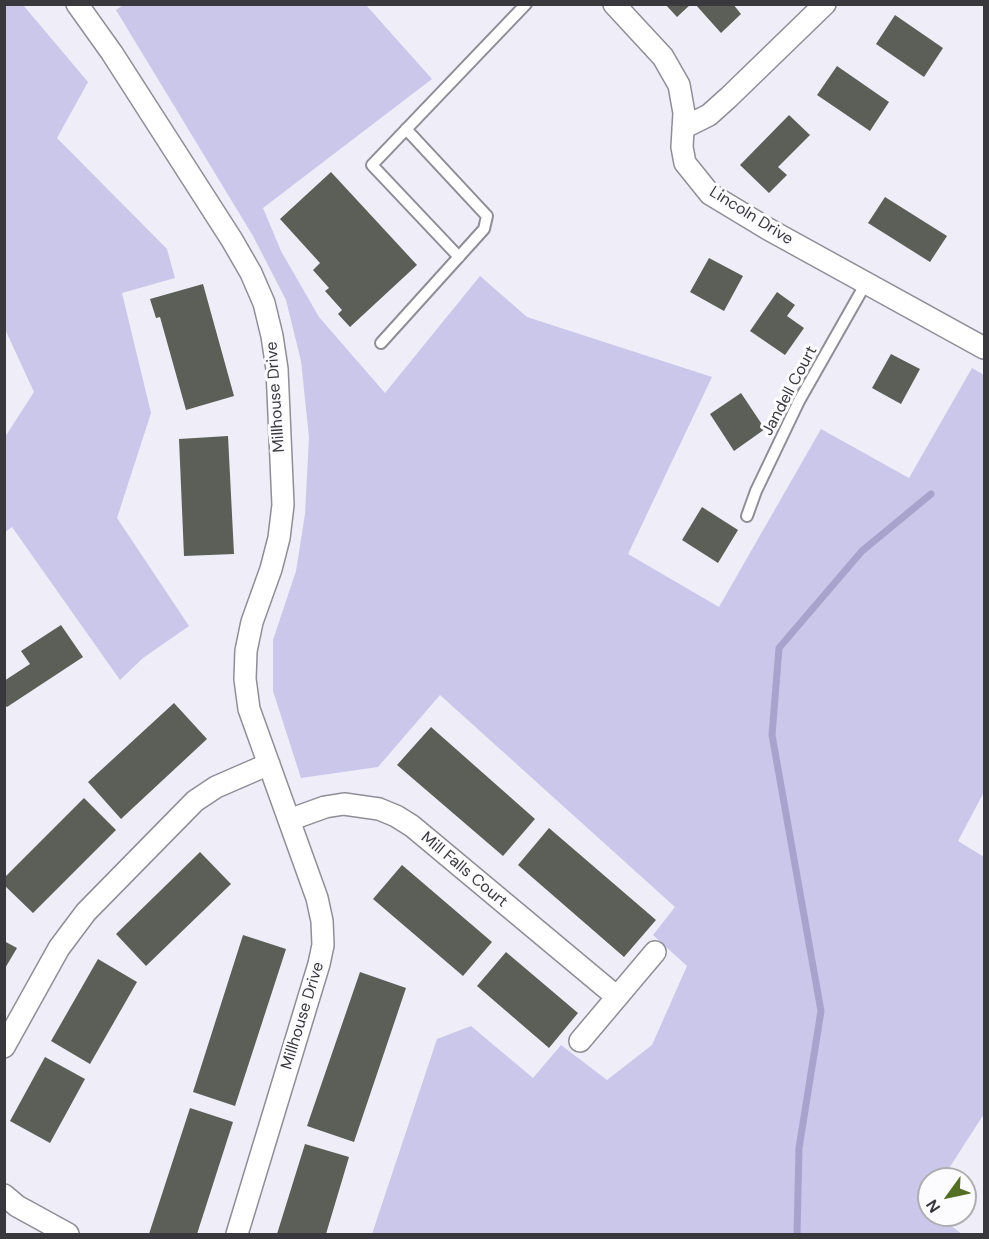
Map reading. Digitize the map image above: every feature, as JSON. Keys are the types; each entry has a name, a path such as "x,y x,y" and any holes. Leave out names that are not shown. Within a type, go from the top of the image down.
{"street":[{"name":"Millhouse Drive","path":"77,4 112,53 232,240 264,303 277,369 283,506 279,538 252,622 245,670 249,709 317,898 322,921 323,945 320,964 237,1234"},
{"name":"Lincoln Drive","path":"615,4 663,57 679,85 683,128 681,147 685,163 710,194 768,229 984,348"},
{"path":"683,128 716,109 825,4"},
{"path":"4,1047 59,948 86,912 195,801 225,783 269,764"},
{"name":"Mill Falls Court","path":"289,820 325,807 344,804 379,809 396,816 412,826 617,997"},
{"path":"580,1041 655,952"},
{"path":"4,1195 17,1206 68,1234"}],"lane":[{"path":"459,257 372,165 526,4"},
{"path":"381,343 484,229 487,216 406,129"},
{"name":"Jandell Court","path":"747,516 756,491 799,401 866,283"}],"shaded area":[{"path":"5,5 23,5 88,82 57,138 167,249 175,278 122,293 151,413 117,518 189,626 143,658 120,680 12,527 5,532 5,437 34,392 4,327"},
{"path":"123,5 366,5 432,79 263,208 281,251 319,317 385,393 480,276 527,317 712,377 628,554 719,607 821,429 909,478 972,368 984,375 984,792 958,841 984,857 984,1114 950,1167 917,1167 917,1227 953,1227 962,1234 372,1234 437,1039 471,1026 533,1078 561,1045 607,1080 652,1045 687,966 653,935 675,907 440,695 378,767 301,778 273,691 273,640 296,571 305,514 309,437 301,361 286,300 253,236 116,10"}],"building":[{"path":"665,4 691,4 677,17"},
{"path":"695,4 733,4 741,14 721,33"},
{"path":"895,15 943,48 924,77 876,44"},
{"path":"837,66 889,102 870,131 817,95"},
{"path":"789,115 810,135 778,167 787,175 769,193 740,165"},
{"path":"331,172 417,265 350,327 338,314 342,310 325,291 329,288 313,270 320,263 280,219"},
{"path":"885,197 947,236 930,262 868,223"},
{"path":"709,258 743,276 724,311 690,292"},
{"path":"203,284 234,396 186,410 160,317 156,318 150,299"},
{"path":"777,292 795,305 787,316 804,328 785,355 750,331"},
{"path":"891,354 920,369 901,404 872,388"},
{"path":"741,393 765,429 734,451 710,414"},
{"path":"228,436 234,554 184,556 179,439"},
{"path":"702,507 738,530 718,563 682,540"},
{"path":"61,625 83,657 7,707 4,704 4,681 30,664 21,651"},
{"path":"174,703 207,739 121,819 88,782"},
{"path":"431,727 535,819 503,856 397,765"},
{"path":"84,798 116,830 33,913 4,885 4,878"},
{"path":"549,828 656,920 624,957 518,865"},
{"path":"200,852 231,884 146,966 116,934"},
{"path":"402,865 492,942 463,976 373,899"},
{"path":"243,935 286,949 235,1106 193,1092"},
{"path":"4,941 17,948 4,970"},
{"path":"506,952 578,1013 549,1048 477,986"},
{"path":"98,959 137,982 90,1064 51,1041"},
{"path":"360,972 406,988 354,1142 307,1126"},
{"path":"45,1057 85,1079 50,1143 10,1121"},
{"path":"190,1108 233,1122 197,1234 149,1234"},
{"path":"305,1144 349,1157 326,1234 277,1234"}],"waterway":[{"path":"797,1234 799,1148 821,1011 772,735 779,648 862,551 931,494"}]}
